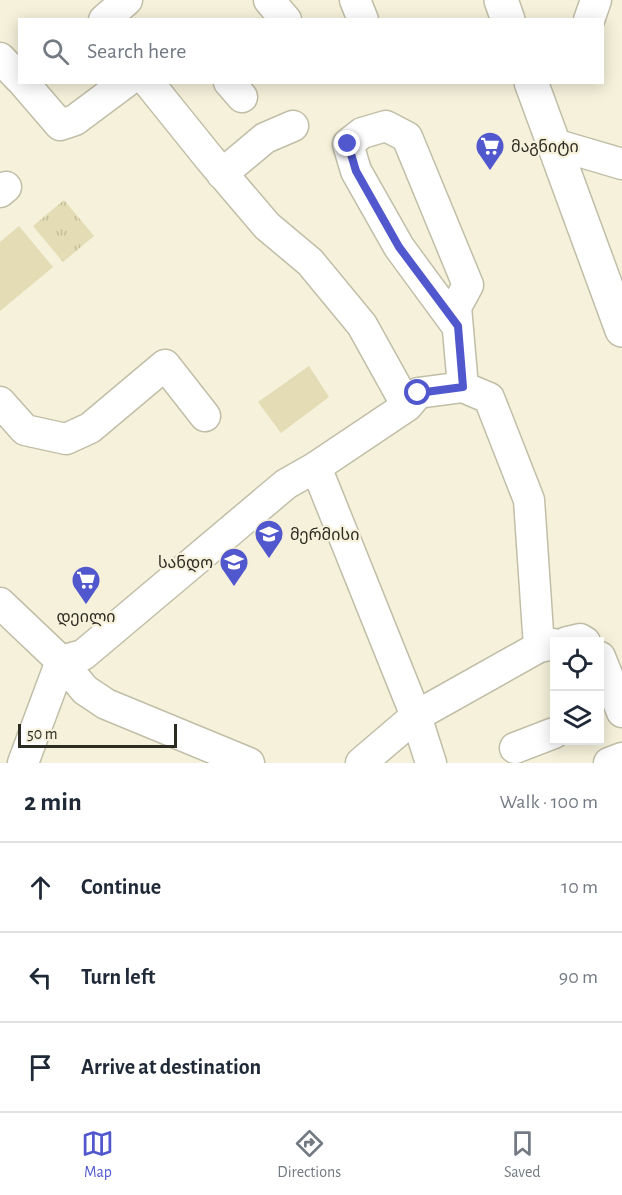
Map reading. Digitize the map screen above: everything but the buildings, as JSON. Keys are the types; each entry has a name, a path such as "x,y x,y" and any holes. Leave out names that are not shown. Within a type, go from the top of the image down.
{"main road":[{"path":"501,0 507,18"},
{"path":"532,84 622,330"}],"street":[{"path":"106,18 127,0"},
{"path":"269,0 284,18"},
{"path":"355,0 362,18"},
{"path":"590,18 596,0"},
{"path":"0,58 18,76"},
{"path":"26,84 60,125 75,120 142,84"},
{"path":"145,84 267,226 310,262 362,326 407,406"},
{"path":"222,174 265,138 293,126"},
{"path":"458,326 399,247 356,171 348,144 362,133 386,126 407,137 468,285 456,307 458,326 463,387"},
{"path":"554,144 622,164"},
{"path":"0,402 25,430 66,439 90,428 165,365 205,416"},
{"path":"61,661 83,655 286,484 316,467 407,406 418,393 463,387 489,398 529,500 553,637"},
{"path":"316,467 416,716 431,763"},
{"path":"0,603 61,661 85,690 106,704 249,763"},
{"path":"361,763 416,716 550,646"},
{"path":"23,763 61,661"},
{"path":"604,673 614,712"},
{"path":"515,748 550,735"},
{"path":"609,763 622,758"}],"green space":[{"path":"64,200 94,236 63,262 33,226"},
{"path":"19,226 53,267 0,311 0,242"},
{"path":"309,366 329,397 281,433 258,402"}],"place":[{"name":"მაგნიტი","path":"490,172"},
{"name":"მერმისი","path":"269,560"},
{"name":"სანდო","path":"234,588"},
{"name":"დეილი","path":"86,606"}],"route":[{"path":"348,144 356,171 399,247 458,326 463,387 418,393"}]}
